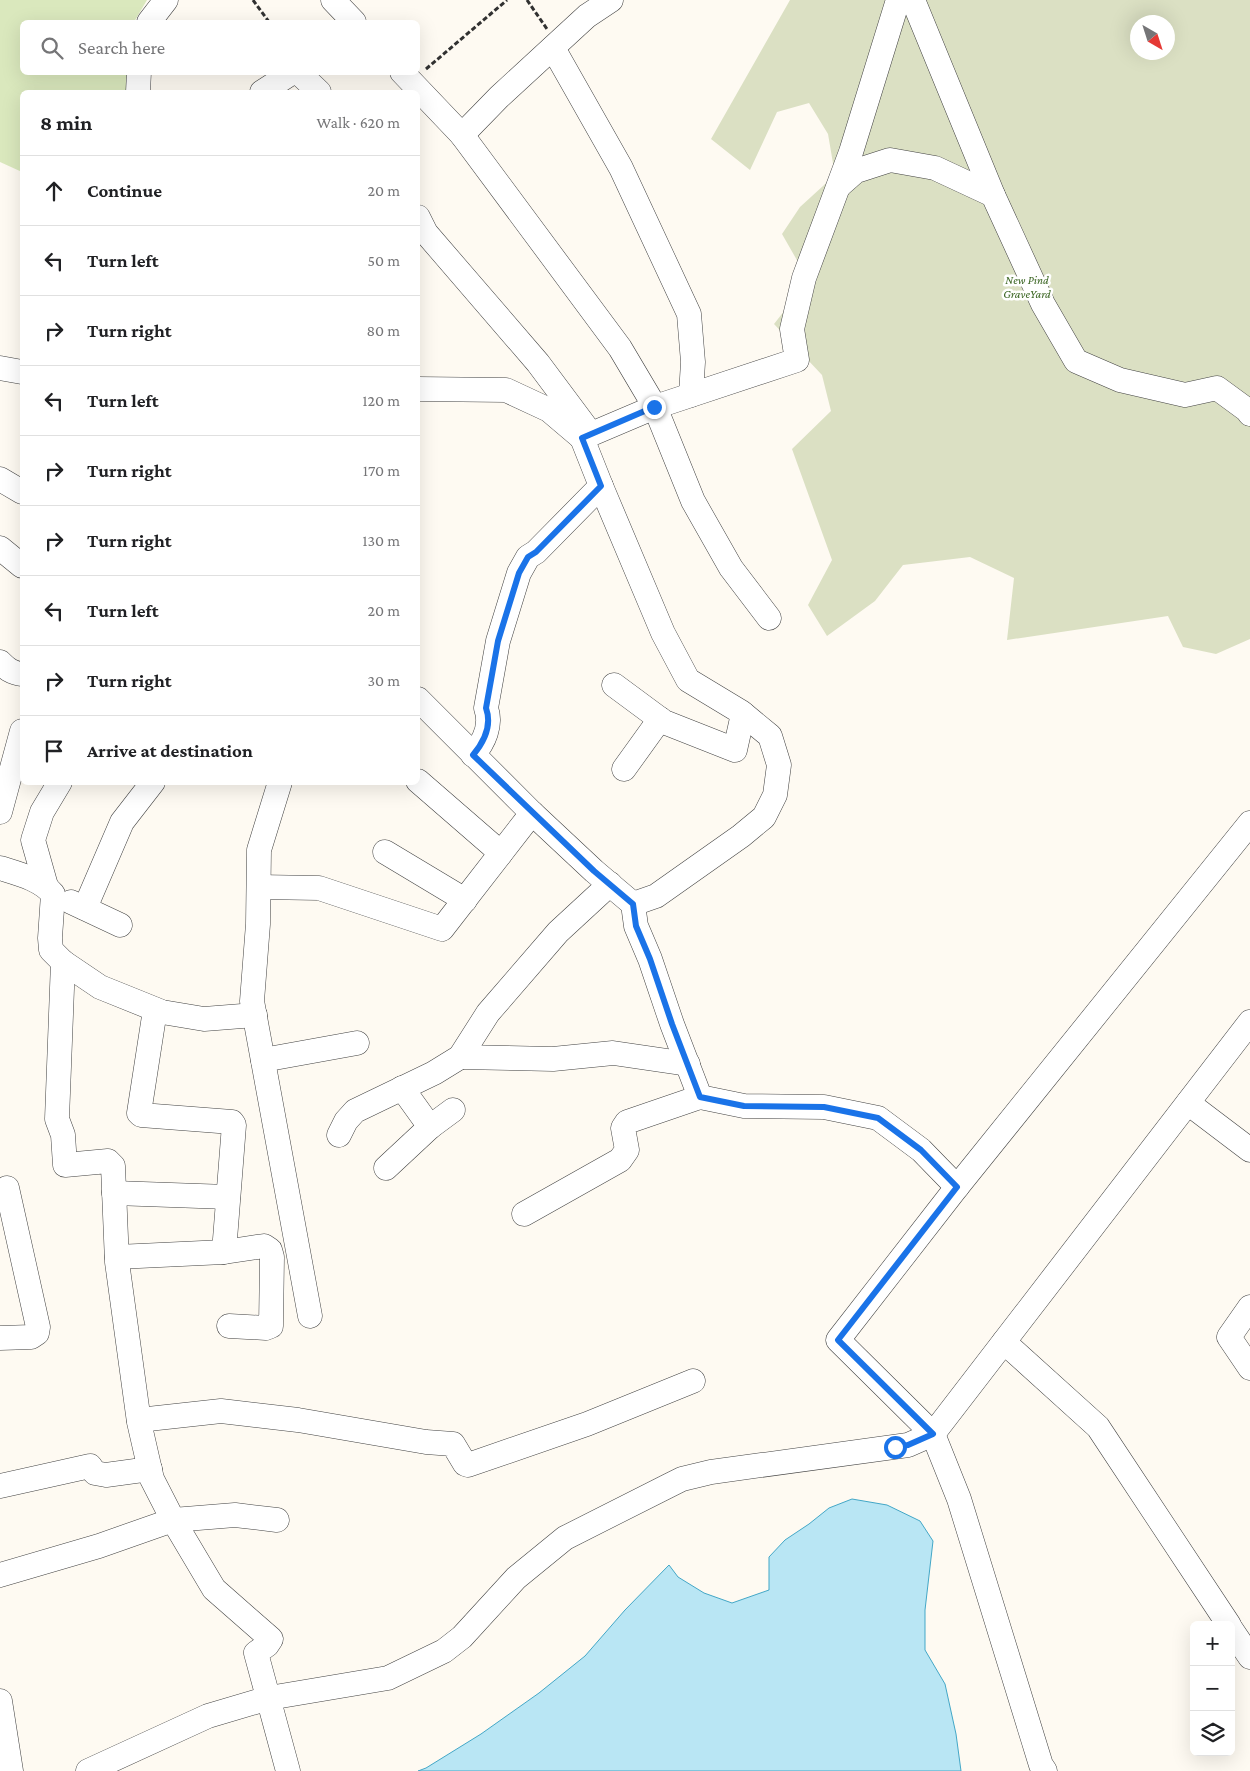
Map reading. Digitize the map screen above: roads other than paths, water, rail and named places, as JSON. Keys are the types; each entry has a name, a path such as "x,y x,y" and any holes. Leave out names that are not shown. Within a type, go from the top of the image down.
{"street":[{"path":"151,20 166,0"},
{"path":"333,0 352,20"},
{"path":"462,135 499,97 587,16 611,0"},
{"path":"582,438 654,407 797,360 792,329 804,278 851,152 898,0"},
{"path":"913,0 993,196 1043,304 1076,361 1120,380 1185,395 1217,388 1250,414"},
{"path":"556,46 621,168 689,314 693,362 691,395"},
{"path":"138,90 139,75"},
{"path":"265,90 288,75"},
{"path":"301,75 317,90"},
{"path":"406,77 419,90"},
{"path":"420,92 462,135 620,348 654,407 693,501 731,568 769,618"},
{"path":"839,186 856,171 890,160 934,168 993,196"},
{"path":"420,221 426,233 538,363 584,426 582,438"},
{"path":"0,368 20,372"},
{"path":"420,390 506,390 549,410 582,438 663,634 688,680 743,714 770,736 779,765 775,795 764,818 656,896 633,904"},
{"path":"0,479 20,491"},
{"path":"473,755 484,739 489,718 486,708 498,641 519,573 528,557 536,552 601,486"},
{"path":"0,548 20,564"},
{"path":"0,662 6,669 15,674 20,674"},
{"path":"614,684 660,719 735,750 743,714"},
{"path":"420,701 532,812 594,871 633,904 636,926 650,959 700,1097"},
{"path":"624,769 660,719"},
{"path":"0,812 20,738"},
{"path":"420,782 501,852"},
{"path":"58,785 42,812 33,840 50,890 50,938 52,950 63,962 100,987 155,1010 204,1019 254,1015"},
{"path":"85,908 122,822 151,785"},
{"path":"279,785 259,850 259,887 252,1001 310,1316"},
{"path":"259,887 319,888 442,928 532,812"},
{"path":"1045,1771 1041,1765 959,1499 933,1434 838,1340 957,1187 1250,823"},
{"path":"385,852 465,900"},
{"path":"0,868 30,878 120,925"},
{"path":"339,1135 346,1121 355,1111 434,1073 460,1057 488,1013 558,932 610,884"},
{"path":"63,962 58,1119 62,1135 65,1165 108,1161 113,1166 117,1257 139,1420 150,1469 158,1492 214,1589 271,1639 267,1645 256,1653 288,1771"},
{"path":"155,1010 139,1113 141,1115 232,1122 234,1125 224,1252"},
{"path":"88,1771 208,1716 269,1698 388,1678 444,1651 462,1636 516,1578 565,1538 682,1479 711,1472 908,1445 933,1434 1250,1022"},
{"path":"262,1060 357,1043"},
{"path":"460,1057 553,1059 613,1053 688,1064"},
{"path":"402,1088 430,1126"},
{"path":"524,1214 620,1160 628,1150 623,1128 627,1122 700,1097 744,1106 824,1107 878,1118 921,1150 957,1187"},
{"path":"1188,1102 1250,1150"},
{"path":"386,1168 430,1126 452,1110"},
{"path":"0,1338 31,1337 37,1333 7,1188"},
{"path":"114,1193 228,1197"},
{"path":"117,1257 224,1252 264,1246 270,1250 272,1257 272,1326 266,1328 229,1326"},
{"path":"1250,1308 1229,1337 1250,1368"},
{"path":"1004,1342 1098,1427 1226,1621"},
{"path":"139,1420 221,1411 298,1420 426,1442 453,1444 468,1466 587,1424 692,1381"},
{"path":"0,1486 90,1466 95,1472 106,1475 150,1469"},
{"path":"0,1575 99,1546 173,1520 235,1515 277,1520"},
{"path":"1235,1634 1250,1657"},
{"path":"0,1701 11,1771"}],"water":[{"path":"852,1499 887,1505 920,1521 933,1541 925,1610 925,1650 945,1684 956,1734 961,1771 418,1771 481,1734 539,1693 585,1656 625,1610 669,1565 678,1577 704,1593 732,1603 769,1590 769,1557 785,1540 829,1508"}],"park label":[{"name":"New Pind GraveYard","path":"1027,287"}]}
